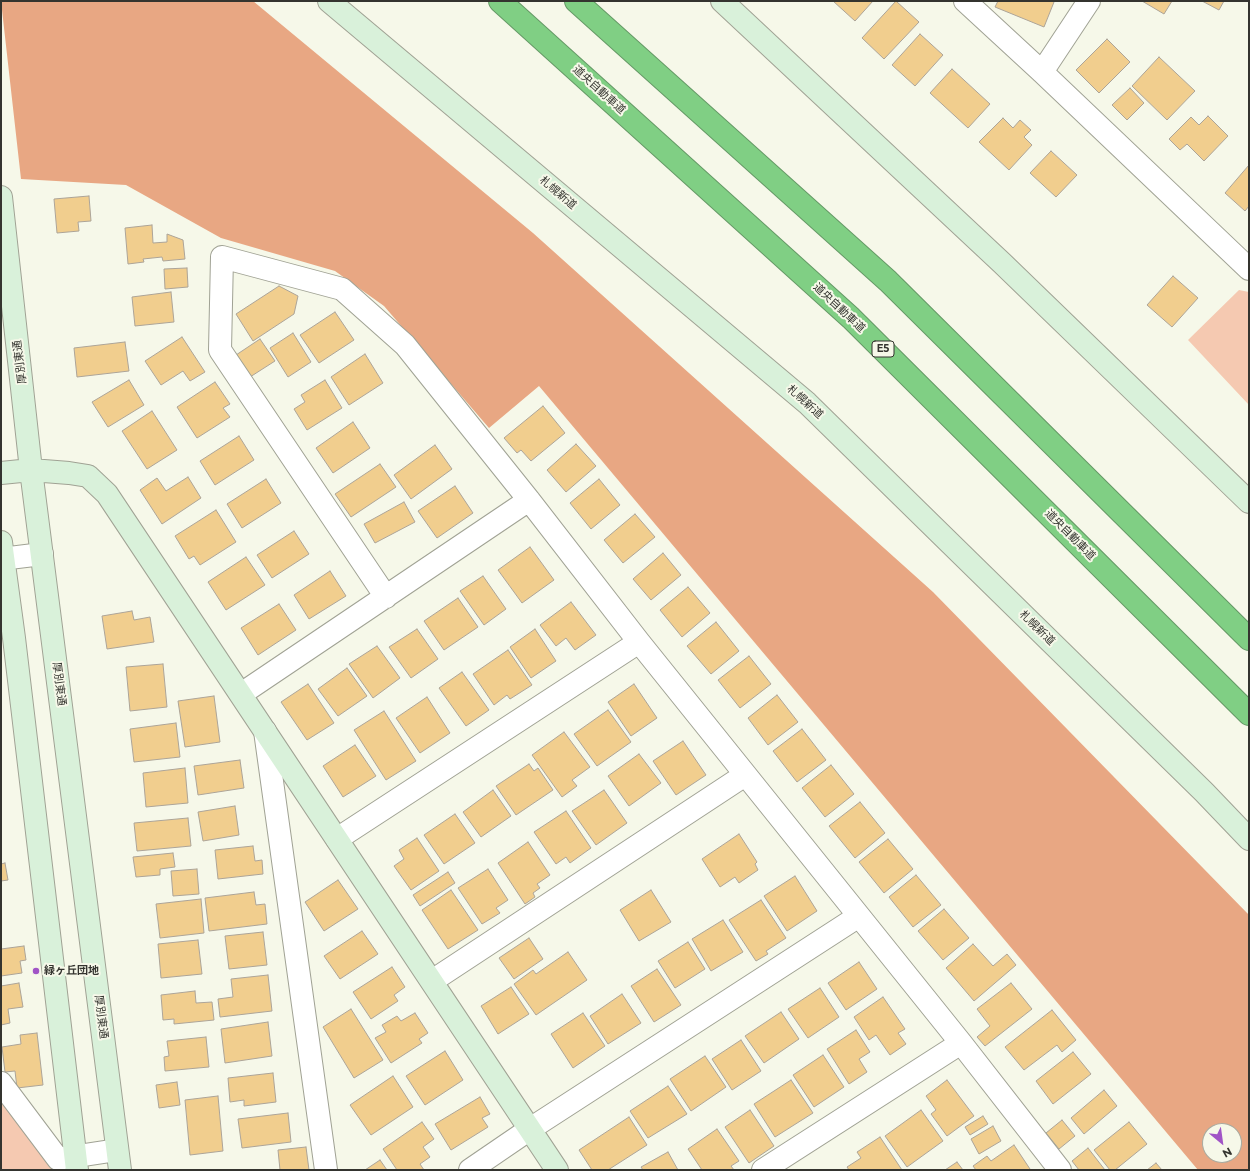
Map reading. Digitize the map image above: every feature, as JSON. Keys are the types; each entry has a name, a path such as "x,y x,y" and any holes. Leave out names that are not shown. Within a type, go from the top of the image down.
{"highway":[{"name":"道央自動車道","path":"500,1 851,318 1249,714"},
{"path":"576,1 888,281 1249,639"}],"street":[{"name":"札幌新道","path":"329,1 807,402 1204,792 1249,839"},
{"path":"722,1 1002,264 1249,502"},
{"path":"965,1 1042,72 1249,269"},
{"path":"1042,72 1089,1"},
{"name":"厚別東通","path":"1,197 31,470 119,1160"},
{"path":"386,597 220,350 222,257 342,289 406,345 639,642 961,1043 1060,1170"},
{"path":"1,473 31,470 88,476 107,494 557,1170"},
{"path":"241,694 529,500"},
{"path":"42,554 2,553 13,630 76,1163"},
{"path":"337,839 639,642"},
{"path":"265,731 326,1170"},
{"path":"432,981 745,775"},
{"path":"470,1170 530,1129 859,916"},
{"path":"763,1170 961,1043"},
{"path":"1,1083 58,1160 76,1163 119,1160"}],"shaded area":[{"path":"1,1 253,1 533,233 933,592 1249,915 1249,1170 1198,1170 539,386 489,428 384,306 335,271 221,238 126,185 21,179"},
{"path":"1239,290 1249,292 1249,405 1188,340"},
{"path":"1,1083 58,1159 60,1170 1,1170"}],"building":[{"path":"833,1 873,1 855,21"},
{"path":"896,1 919,22 884,59 862,38"},
{"path":"998,1 1054,2 1044,27 995,7"},
{"path":"1142,1 1172,1 1164,14"},
{"path":"1202,1 1224,1 1219,10"},
{"path":"920,34 943,55 915,86 892,65"},
{"path":"1107,39 1130,62 1099,93 1076,70"},
{"path":"1159,57 1195,91 1167,120 1132,86"},
{"path":"952,69 990,104 968,128 930,93"},
{"path":"1130,88 1144,103 1127,120 1112,105"},
{"path":"1208,116 1228,136 1204,161 1187,144 1180,150 1169,139 1191,117 1199,125"},
{"path":"1003,118 1013,128 1020,120 1031,130 1024,137 1032,145 1009,170 979,142"},
{"path":"1051,151 1077,175 1056,197 1030,173"},
{"path":"1249,165 1249,206 1245,211 1225,193"},
{"path":"89,196 91,221 78,222 79,231 57,233 54,199"},
{"path":"152,225 153,243 167,242 167,234 183,240 185,259 163,261 162,257 143,259 144,262 128,264 125,228"},
{"path":"187,268 188,287 165,289 164,269"},
{"path":"1173,276 1198,298 1172,327 1147,305"},
{"path":"279,286 298,296 294,314 253,341 236,314"},
{"path":"171,292 174,322 135,326 132,297"},
{"path":"335,312 354,340 319,363 300,335"},
{"path":"293,333 311,362 288,377 270,348"},
{"path":"182,337 205,372 190,381 183,371 161,385 145,361"},
{"path":"260,339 275,361 250,377 236,355"},
{"path":"125,342 129,371 77,377 74,348"},
{"path":"365,354 383,383 349,405 331,377"},
{"path":"129,380 144,405 108,427 92,402"},
{"path":"325,380 342,408 307,430 294,409 305,402 301,395"},
{"path":"215,382 230,404 223,408 230,417 197,438 177,407"},
{"path":"543,406 565,433 531,461 521,450 517,453 504,438"},
{"path":"152,411 177,450 147,469 122,431"},
{"path":"353,422 370,448 333,473 316,448"},
{"path":"239,436 254,460 215,485 200,461"},
{"path":"576,444 596,466 566,492 547,470"},
{"path":"435,445 452,469 411,499 394,475"},
{"path":"380,464 396,487 351,517 335,494"},
{"path":"188,477 201,498 162,524 140,490 157,478 166,491"},
{"path":"266,479 281,503 242,528 227,504"},
{"path":"599,479 620,505 591,529 570,503"},
{"path":"455,486 473,513 437,538 418,511"},
{"path":"404,502 415,522 375,543 364,524"},
{"path":"216,510 236,542 200,565 194,556 189,559 175,536"},
{"path":"635,514 655,537 623,563 604,540"},
{"path":"294,531 309,554 272,578 257,555"},
{"path":"530,547 554,580 522,603 498,570"},
{"path":"663,553 681,575 651,600 633,579"},
{"path":"246,557 265,585 226,610 208,582"},
{"path":"330,571 346,596 309,619 294,595"},
{"path":"483,576 506,609 484,625 460,591"},
{"path":"688,587 710,613 682,637 660,610"},
{"path":"458,598 478,627 444,650 424,621"},
{"path":"571,602 596,635 575,650 566,638 556,646 540,625"},
{"path":"279,604 296,630 258,655 241,628"},
{"path":"132,611 134,620 150,617 154,642 107,649 102,616"},
{"path":"716,622 739,651 711,674 687,646"},
{"path":"417,629 438,659 411,678 389,647"},
{"path":"535,629 556,661 531,678 510,647"},
{"path":"377,646 400,678 373,698 349,664"},
{"path":"508,650 532,685 510,699 507,695 494,705 473,674"},
{"path":"749,656 771,684 740,708 718,680"},
{"path":"163,664 167,707 130,711 126,667"},
{"path":"347,668 367,696 338,716 318,689"},
{"path":"462,672 489,710 466,726 439,688"},
{"path":"308,684 334,723 307,740 281,702"},
{"path":"634,684 657,718 631,736 608,702"},
{"path":"777,695 798,722 768,745 748,718"},
{"path":"214,696 220,742 185,747 178,701"},
{"path":"427,697 450,733 420,753 396,718"},
{"path":"608,710 631,742 597,766 574,734"},
{"path":"384,711 416,761 386,780 354,730"},
{"path":"176,723 180,757 134,762 130,729"},
{"path":"802,729 826,760 797,782 773,751"},
{"path":"564,732 590,767 572,780 577,786 562,797 532,755"},
{"path":"683,741 706,775 676,795 653,761"},
{"path":"355,745 376,776 343,797 323,766"},
{"path":"639,754 661,783 629,806 608,776"},
{"path":"240,760 244,788 198,795 194,766"},
{"path":"529,764 534,771 538,768 553,790 516,815 496,786"},
{"path":"831,765 854,794 825,817 802,788"},
{"path":"185,768 188,803 146,807 143,773"},
{"path":"493,790 511,816 481,837 463,812"},
{"path":"604,790 627,823 596,845 572,811"},
{"path":"860,802 885,833 855,858 829,826"},
{"path":"235,806 239,835 203,841 198,812"},
{"path":"566,811 591,848 570,863 566,857 556,864 534,832"},
{"path":"455,814 475,843 444,864 424,835"},
{"path":"188,818 191,846 137,851 134,823"},
{"path":"739,834 757,862 755,864 758,870 739,883 735,877 720,887 702,859"},
{"path":"417,838 439,871 411,890 394,866 404,859 399,850"},
{"path":"888,839 913,869 884,893 859,862"},
{"path":"528,842 550,875 537,884 540,888 533,893 535,897 525,904 498,863"},
{"path":"253,846 255,861 262,860 263,874 218,879 215,850"},
{"path":"173,853 175,867 160,869 160,875 136,877 133,857"},
{"path":"5,863 8,880 1,881 1,864"},
{"path":"197,869 199,894 173,896 171,871"},
{"path":"488,869 508,900 496,908 500,913 482,924 458,888"},
{"path":"448,872 455,883 420,906 413,895"},
{"path":"916,875 941,905 913,927 889,897"},
{"path":"795,876 817,911 787,931 764,896"},
{"path":"338,880 358,909 324,931 305,902"},
{"path":"451,890 478,930 448,949 422,910"},
{"path":"651,890 671,922 639,941 620,910"},
{"path":"254,892 256,905 265,904 267,924 209,931 205,898"},
{"path":"201,899 204,933 160,938 156,904"},
{"path":"761,900 786,938 766,951 768,954 756,961 729,920"},
{"path":"944,909 969,938 943,960 918,931"},
{"path":"723,920 743,952 711,971 692,939"},
{"path":"362,931 378,954 340,979 324,956"},
{"path":"263,932 267,965 229,969 225,936"},
{"path":"529,938 543,959 514,979 499,958"},
{"path":"198,940 202,974 161,978 158,944"},
{"path":"688,942 705,969 675,988 658,961"},
{"path":"973,944 993,966 1007,954 1016,965 974,1001 946,968"},
{"path":"24,946 26,960 20,961 22,973 1,976 1,949"},
{"path":"568,952 587,980 536,1015 514,984 533,970 536,974"},
{"path":"859,962 877,989 846,1010 828,983"},
{"path":"392,967 405,987 394,995 398,1001 371,1019 353,992"},
{"path":"657,969 681,1005 654,1022 631,986"},
{"path":"268,975 272,1011 220,1017 218,999 233,997 231,979"},
{"path":"19,983 23,1007 8,1009 10,1023 1,1025 1,986"},
{"path":"1011,983 1032,1009 985,1046 977,1037 990,1026 977,1009"},
{"path":"511,987 529,1014 498,1034 481,1006"},
{"path":"820,988 839,1017 808,1038 788,1009"},
{"path":"195,991 196,1003 212,1002 214,1020 174,1024 174,1019 163,1020 161,995"},
{"path":"622,994 641,1023 608,1044 590,1016"},
{"path":"883,997 905,1029 898,1033 906,1044 890,1055 876,1035 869,1040 854,1017"},
{"path":"351,1009 383,1060 354,1078 323,1027"},
{"path":"1052,1010 1076,1040 1062,1052 1057,1045 1024,1070 1005,1047"},
{"path":"781,1012 799,1039 764,1063 745,1036"},
{"path":"415,1013 428,1033 419,1039 422,1043 391,1063 375,1038 386,1032 382,1025 397,1016 401,1021"},
{"path":"583,1013 605,1046 573,1068 551,1034"},
{"path":"268,1022 272,1056 225,1063 221,1029"},
{"path":"856,1030 870,1052 859,1059 867,1072 849,1084 827,1049"},
{"path":"37,1033 43,1085 17,1088 15,1071 5,1072 2,1047 21,1044 20,1035"},
{"path":"206,1037 209,1067 165,1071 164,1057 169,1056 167,1041"},
{"path":"741,1040 761,1071 732,1090 712,1059"},
{"path":"445,1051 463,1080 425,1105 406,1076"},
{"path":"1073,1052 1091,1074 1053,1104 1036,1081"},
{"path":"823,1055 844,1087 814,1107 793,1075"},
{"path":"705,1056 726,1087 691,1111 670,1079"},
{"path":"273,1073 276,1102 244,1106 244,1100 230,1102 228,1078"},
{"path":"393,1076 413,1107 371,1135 350,1105"},
{"path":"791,1080 813,1113 775,1137 754,1104"},
{"path":"947,1080 974,1116 947,1136 931,1114 936,1110 926,1096"},
{"path":"177,1082 180,1105 159,1108 156,1085"},
{"path":"668,1086 687,1114 648,1138 630,1111"},
{"path":"1104,1090 1117,1106 1084,1134 1071,1118"},
{"path":"218,1096 223,1151 190,1155 185,1100"},
{"path":"480,1097 490,1114 482,1118 488,1127 451,1150 435,1124"},
{"path":"750,1110 774,1146 749,1163 725,1127"},
{"path":"921,1110 943,1141 907,1167 885,1136"},
{"path":"288,1113 291,1142 242,1148 238,1119"},
{"path":"983,1116 988,1124 970,1135 965,1127"},
{"path":"629,1117 647,1145 608,1170 592,1170 579,1150"},
{"path":"1062,1120 1075,1136 1059,1149 1046,1133"},
{"path":"422,1122 434,1139 423,1147 430,1157 420,1164 424,1170 397,1170 383,1149"},
{"path":"1129,1122 1147,1144 1115,1170 1110,1170 1094,1150"},
{"path":"993,1126 1001,1141 979,1154 971,1139"},
{"path":"717,1129 739,1161 731,1166 734,1170 702,1170 688,1149"},
{"path":"880,1137 902,1170 849,1170 847,1167 861,1158 857,1152"},
{"path":"1014,1145 1030,1169 1029,1170 976,1170 973,1166 987,1156 991,1161"},
{"path":"306,1147 309,1170 280,1170 278,1150"},
{"path":"1088,1148 1105,1170 1079,1170 1072,1161"},
{"path":"668,1152 678,1170 643,1170 641,1167"},
{"path":"380,1160 387,1170 365,1170"},
{"path":"957,1162 963,1170 945,1170"},
{"path":"1156,1163 1162,1170 1147,1170"}],"place":[{"name":"緑ヶ丘団地","path":"36,971"}]}
